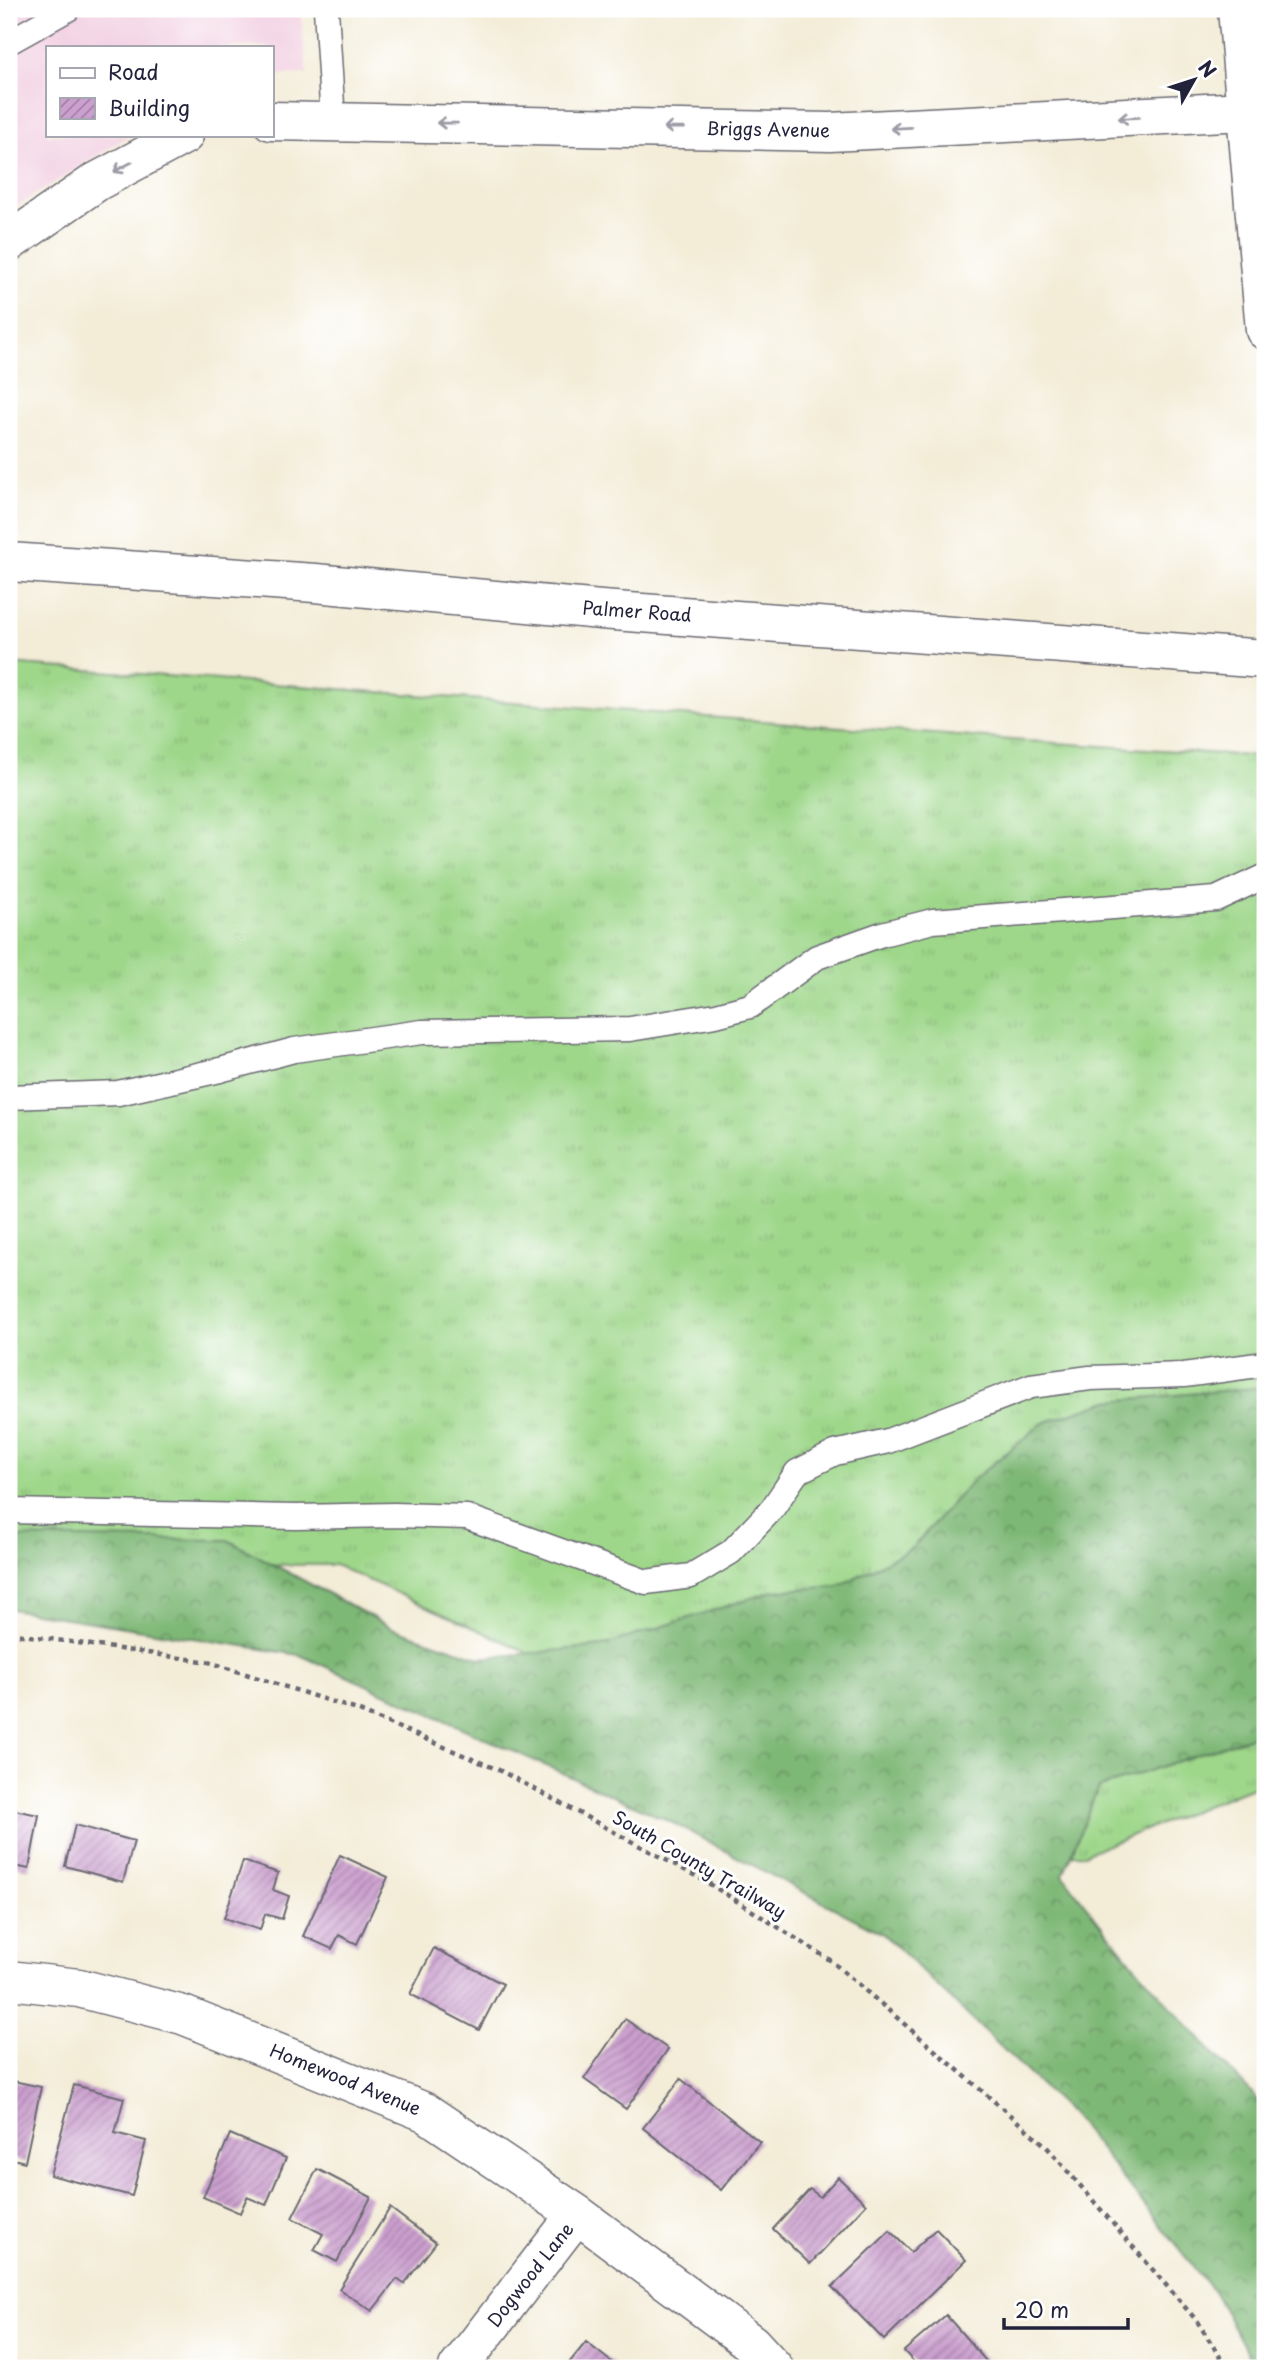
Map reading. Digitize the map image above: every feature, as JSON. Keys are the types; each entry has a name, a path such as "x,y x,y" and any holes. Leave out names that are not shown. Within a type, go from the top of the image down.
{"street":[{"path":"1237,9 1256,111 1265,330"},
{"name":"Briggs Avenue","path":"273,121 830,132 1256,111"},
{"path":"9,242 96,181 182,136"},
{"name":"Palmer Road","path":"9,562 315,583 601,610 1265,659"},
{"name":"Homewood Avenue","path":"9,1980 79,1988 183,2015 425,2112 577,2214 752,2343 774,2368"},
{"name":"Dogwood Lane","path":"458,2368 577,2214"}],"lane":[{"path":"9,42 68,9"},
{"path":"326,9 333,121"},
{"path":"9,1097 118,1093 294,1050 422,1032 630,1030 716,1016 750,1006 817,957 882,934 933,921 1216,898 1265,876"},
{"path":"9,1511 296,1517 394,1514 467,1517 646,1582 691,1576 731,1552 772,1509 797,1472 835,1453 888,1441 1031,1386 1090,1378 1184,1375 1265,1364"}],"path":[{"name":"South County Trailway","path":"9,1633 209,1662 357,1710 501,1771 705,1881 830,1960 1045,2146 1196,2321 1227,2368"}],"shaded area":[{"path":"9,9 300,9 307,74 273,75 273,46 46,46 46,136 128,136 9,211"}],"green space":[{"path":"9,664 1265,757 1265,1782 1085,1854 775,1860 523,1650 335,1565 9,1563"},
{"path":"1265,1387 1265,1732 1098,1788 1063,1875 1110,1936 1160,1994 1265,2107 1265,2368 1256,2368 1215,2294 1074,2117 883,1934 671,1822 300,1655 9,1609 9,1537 228,1540 392,1628 480,1658 602,1646 773,1591 839,1586 912,1548 973,1480 1043,1423 1108,1401"}],"building":[{"path":"9,1809 39,1815 29,1869 9,1865"},
{"path":"75,1825 134,1841 123,1882 65,1866"},
{"path":"340,1855 388,1877 357,1944 339,1935 332,1949 303,1936"},
{"path":"243,1861 278,1873 273,1890 289,1896 282,1919 265,1914 260,1930 224,1918"},
{"path":"434,1948 503,1984 479,2030 410,1994"},
{"path":"625,2019 668,2049 626,2109 584,2079"},
{"path":"681,2079 760,2142 721,2190 643,2128"},
{"path":"9,2080 41,2087 25,2162 9,2158"},
{"path":"74,2085 124,2098 115,2133 146,2141 132,2196 50,2175"},
{"path":"230,2134 286,2158 266,2205 247,2197 240,2213 203,2197"},
{"path":"317,2169 371,2197 337,2262 314,2250 323,2234 292,2218"},
{"path":"838,2177 866,2204 810,2264 773,2229 810,2189 820,2197"},
{"path":"390,2208 436,2243 404,2284 397,2279 372,2311 339,2289"},
{"path":"936,2229 966,2260 884,2340 832,2287 890,2231 911,2252"},
{"path":"946,2315 986,2361 978,2368 919,2368 904,2351"},
{"path":"586,2342 619,2368 565,2368"}]}
